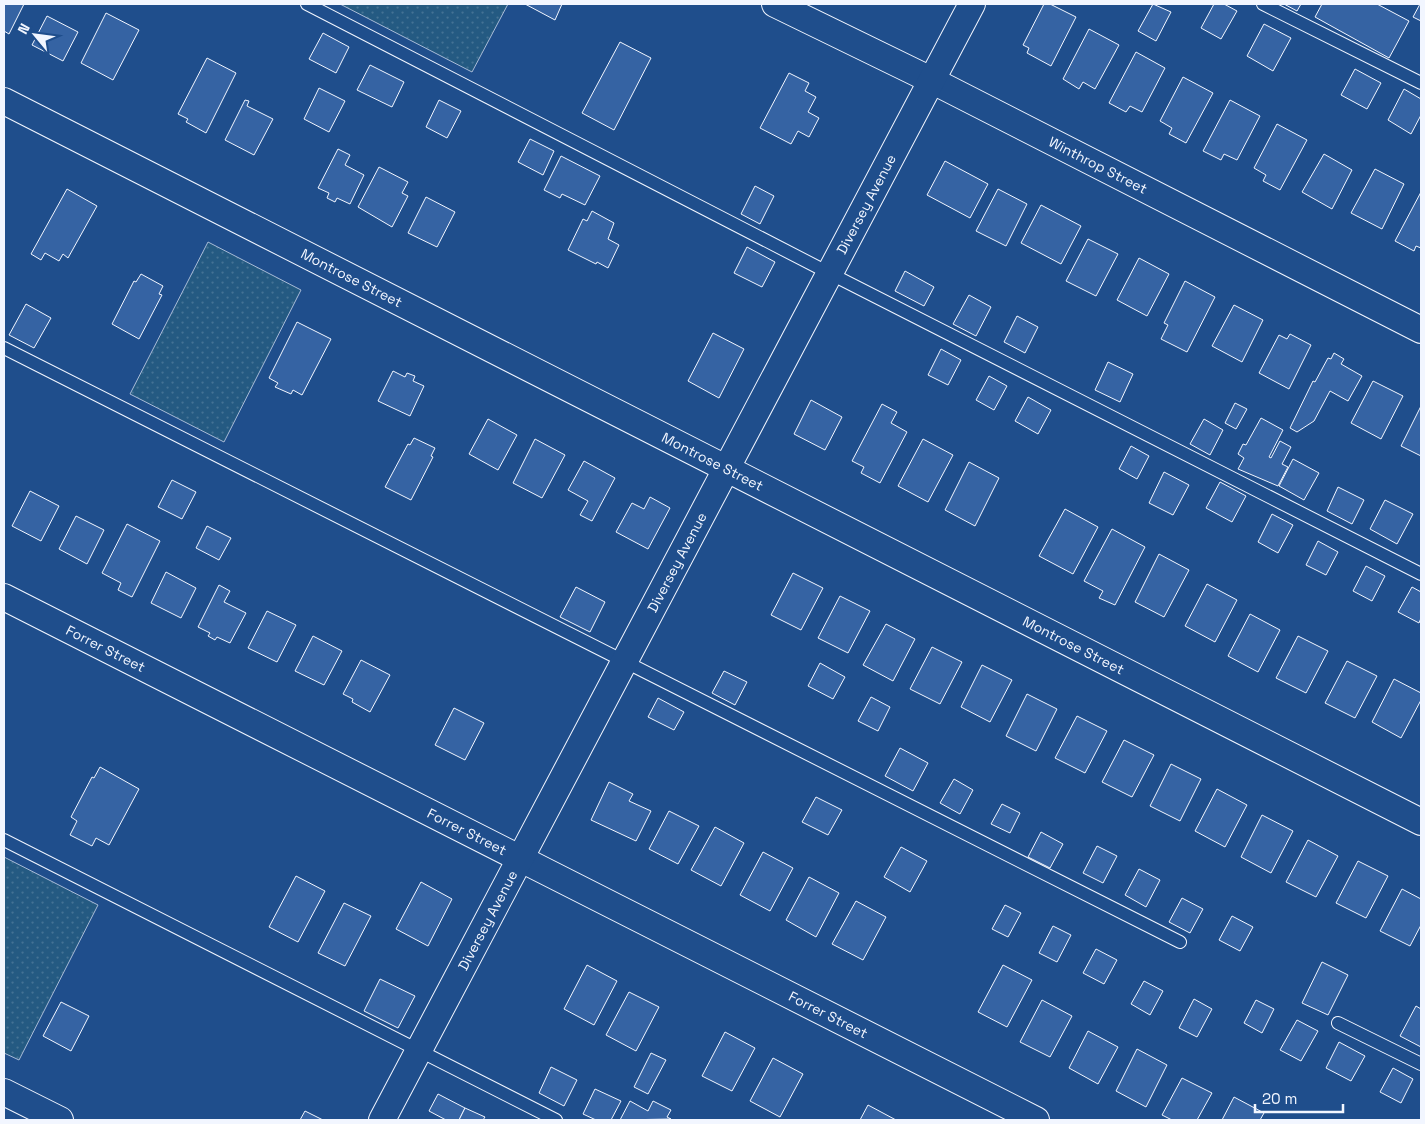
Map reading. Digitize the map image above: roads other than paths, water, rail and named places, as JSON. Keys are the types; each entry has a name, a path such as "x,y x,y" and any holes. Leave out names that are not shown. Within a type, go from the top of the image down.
{"street":[{"name":"Winthrop Street","path":"775,4 931,80 1421,330"},
{"name":"Diversey Avenue","path":"382,1120 972,4"},
{"name":"Montrose Street","path":"4,101 1421,822"},
{"name":"Forrer Street","path":"4,597 1036,1120"},
{"path":"4,1092 60,1120"}],"lane":[{"path":"307,4 829,273 1421,574"},
{"path":"1263,4 1421,83"},
{"path":"4,348 1180,942"},
{"path":"4,840 556,1120"},
{"path":"1338,1023 1421,1064"}]}
